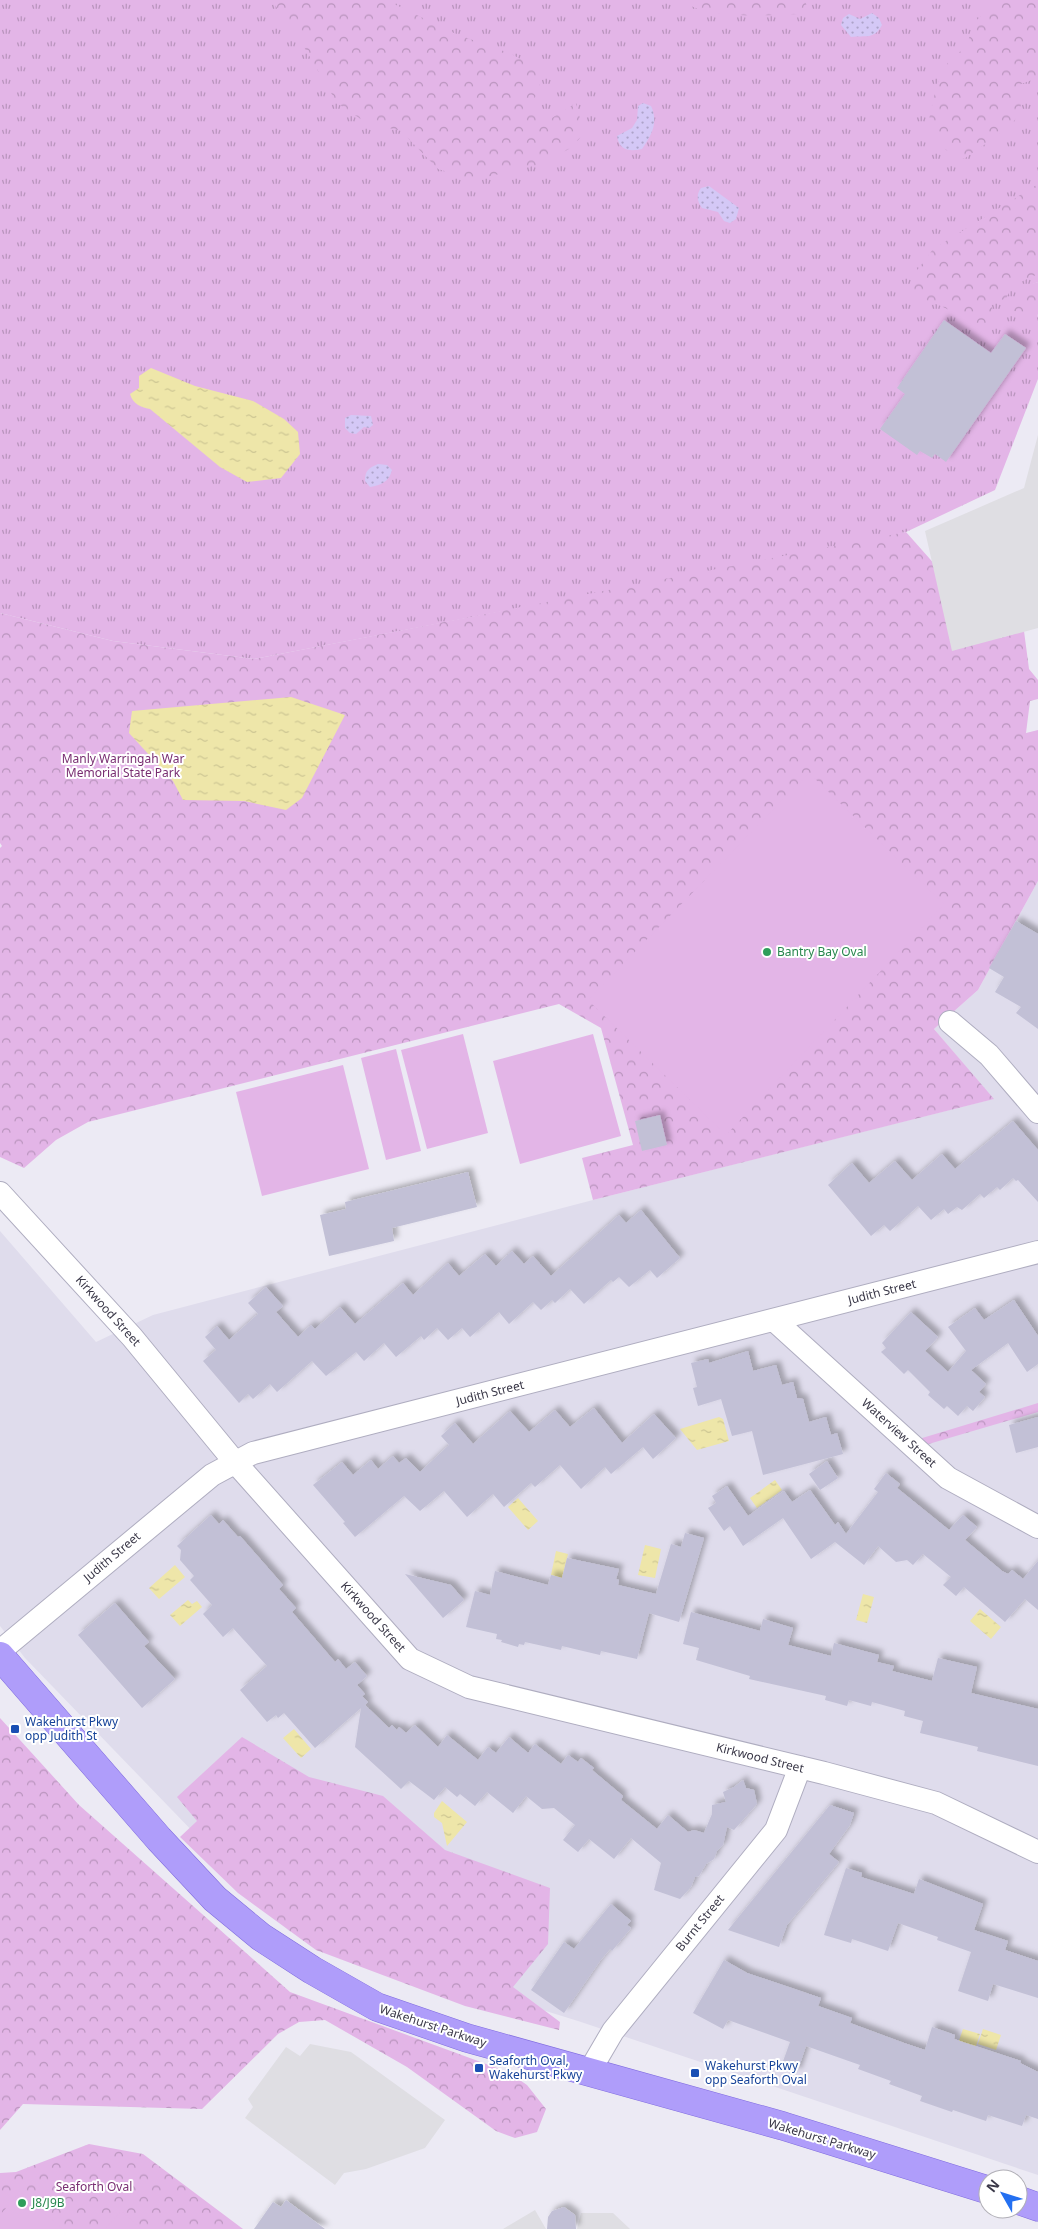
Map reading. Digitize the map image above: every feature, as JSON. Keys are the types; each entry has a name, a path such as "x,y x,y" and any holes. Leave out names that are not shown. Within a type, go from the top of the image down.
{"main road":[{"name":"Wakehurst Parkway","path":"0,1656 159,1839 215,1899 262,1937 312,1970 378,2007 447,2032 783,2126 978,2187"}],"street":[{"path":"950,1022 989,1055 1038,1112"},
{"name":"Kirkwood Street","path":"0,1193 132,1337 234,1461 410,1659 469,1687 800,1767 936,1803 1038,1852"},
{"name":"Judith Street","path":"0,1650 212,1475 234,1461 253,1453 1038,1252"},
{"name":"Waterview Street","path":"774,1320 948,1478 1038,1527"},
{"name":"Burnt Street","path":"589,2072 613,2031 776,1830 800,1767"}],"shaded area":[{"path":"1038,435 1038,628 952,651 925,531 1024,488"},
{"path":"1038,881 1038,2175 1028,2172 1028,2169 1020,2169 578,2021 289,1931 25,1658 0,1626 0,1231 96,1342 153,1315 593,1200 993,1099 934,1029 978,990"},
{"path":"310,2044 351,2052 445,2120 425,2148 366,2169 344,2173 335,2185 245,2118 253,2107 248,2099 286,2047 300,2056"},
{"path":"535,2210 546,2229 503,2229"},
{"path":"581,2213 613,2213 630,2229 577,2229"}],"green space":[{"path":"0,0 1038,0 1038,282 1028,286 1038,317 1038,379 995,490 906,532 874,540 254,659 113,641 0,613"},
{"path":"271,0 390,2 456,34 509,53 544,71 534,101 542,124 576,103 584,134 569,149 541,164 474,180 438,169 401,131 365,122 337,103 294,30"},
{"path":"684,0 805,0 809,14 724,14 693,7"},
{"path":"996,0 1038,0 1038,91 1032,80 1021,84 1021,108 1017,118 1004,131 964,159 946,150 927,128 942,72 955,55 965,49 975,22"},
{"path":"1038,184 1038,274 1012,286 1006,299 989,302 998,319 988,329 941,306 912,295 912,277 933,249"},
{"path":"1038,282 1038,317 1037,314 1006,310 1028,285"},
{"name":"Manly Warringah War Memorial State Park","path":"906,532 1000,638 1024,631 1029,669 1038,680 1038,699 1030,701 1026,733 1038,730 1038,881 978,990 934,1029 994,1099 593,1200 582,1158 633,1145 601,1028 559,1004 88,1122 56,1140 24,1168 0,1157 0,848 2,846 0,843 0,613 113,641 254,659"},
{"name":"Bantry Bay Oval","path":"809,773 944,904 726,1135 588,1000"},
{"path":"463,1034 488,1133 427,1149 401,1050"},
{"path":"593,1034 621,1136 520,1164 493,1061"},
{"path":"396,1049 421,1151 386,1160 361,1058"},
{"path":"343,1065 369,1169 262,1196 236,1092"},
{"path":"1038,1403 1038,1412 915,1448 909,1442"},
{"path":"0,1718 79,1805 290,1992 508,2072 527,2085 546,2109 537,2132 515,2138 496,2131 407,2067 325,2020 299,2022 278,2034 202,2109 23,2104 0,2130"},
{"path":"242,1737 309,1777 383,1796 445,1850 550,1888 548,1944 513,1987 560,2022 559,2030 465,2006 316,1950 238,1893 180,1837 197,1821 177,1797"},
{"name":"Seaforth Oval","path":"89,2144 143,2154 243,2229 0,2229 0,2173 16,2172"},
{"name":"J8/J9B","path":"20,2192 63,2229 0,2229 0,2215"},
{"path":"121,2211 142,2229 105,2229"}],"sand":[{"path":"872,13 879,18 882,25 873,35 851,37 841,25 843,18 849,14 860,19"},
{"path":"643,103 651,106 654,118 653,129 642,149 625,149 618,141 617,136 632,128 637,120 638,106"},
{"path":"709,186 739,208 736,219 730,223 724,221 718,212 702,208 698,200 698,193 701,188"},
{"path":"351,415 371,416 373,425 369,428 364,427 356,434 350,433 345,428 345,418"},
{"path":"378,464 387,465 392,470 391,474 384,482 370,487 365,481 366,474 370,468"}],"water":[{"path":"151,368 195,386 253,401 284,419 298,432 300,454 281,478 247,482 220,467 150,409 135,403 130,394 139,388 139,376"},
{"path":"291,697 345,715 302,798 286,810 244,801 183,800 173,781 129,733 132,711"},
{"path":"719,1417 723,1419 729,1441 697,1450 680,1429"},
{"path":"775,1480 782,1490 757,1508 750,1498"},
{"path":"518,1498 538,1521 528,1530 508,1507"},
{"path":"645,1545 661,1549 655,1578 638,1575"},
{"path":"556,1551 568,1554 562,1578 551,1575"},
{"path":"175,1565 185,1577 159,1599 149,1588"},
{"path":"863,1594 874,1597 867,1623 856,1620"},
{"path":"188,1600 192,1604 197,1601 202,1607 180,1626 170,1615"},
{"path":"980,1609 1001,1627 991,1639 970,1621"},
{"path":"294,1729 311,1749 301,1758 283,1738"},
{"path":"442,1801 467,1822 447,1846 442,1823 434,1817 434,1813"},
{"path":"963,2029 980,2034 970,2064 953,2058"},
{"path":"983,2029 1001,2035 996,2050 978,2044"}],"building":[{"path":"944,320 991,353 1005,334 1026,348 946,462 935,454 932,458 920,451 917,455 880,429 905,394 897,388"},
{"path":"1016,921 1038,934 1038,1029 1016,1013 1021,1007 995,992 1004,977 989,968"},
{"path":"660,1115 667,1145 642,1151 635,1121"},
{"path":"1013,1121 1038,1150 1038,1202 1018,1180 1016,1181 1013,1178 1000,1190 997,1187 984,1198 980,1194 962,1210 957,1207 948,1214 944,1209 931,1220 918,1206 890,1231 884,1225 871,1236 828,1185 852,1163 869,1183 895,1161 912,1180 942,1154 955,1169"},
{"path":"468,1172 477,1207 392,1228 394,1241 329,1256 320,1215 346,1209 345,1202"},
{"path":"641,1210 680,1258 657,1278 650,1270 629,1287 619,1277 613,1282 611,1280 584,1304 570,1289 555,1303 552,1300 541,1310 533,1302 509,1324 499,1312 470,1337 462,1328 448,1340 437,1328 424,1340 421,1336 396,1357 384,1343 364,1361 356,1352 326,1376 312,1361 277,1392 270,1384 253,1399 248,1394 239,1403 203,1361 216,1350 205,1337 217,1326 229,1340 258,1314 248,1303 266,1287 283,1306 276,1312 298,1337 311,1325 315,1329 340,1307 355,1324 403,1283 413,1295 448,1263 459,1276 485,1254 496,1266 512,1251 524,1264 533,1256 551,1276 619,1215 626,1223"},
{"path":"1014,1300 1038,1336 1038,1364 1027,1372 1008,1343 971,1370 986,1384 979,1392 985,1397 973,1411 967,1406 958,1416 947,1406 944,1409 928,1395 930,1392 908,1370 904,1374 881,1352 886,1348 882,1343 911,1312 938,1337 925,1351 948,1372 966,1351 948,1327 975,1308 984,1320"},
{"path":"748,1351 753,1371 776,1365 782,1385 793,1382 797,1398 803,1399 809,1422 826,1417 831,1435 837,1433 843,1454 763,1475 752,1431 732,1436 721,1399 698,1406 693,1388 697,1387 691,1363 708,1359 709,1363"},
{"path":"594,1408 622,1443 654,1414 676,1438 653,1459 643,1447 611,1474 605,1467 581,1489 560,1465 535,1487 531,1483 504,1507 493,1494 467,1517 444,1491 420,1511 404,1496 355,1537 343,1523 345,1522 313,1485 342,1462 353,1475 371,1460 378,1469 393,1456 399,1463 406,1458 420,1472 449,1445 441,1436 455,1423 473,1444 510,1411 529,1432 555,1410 570,1427"},
{"path":"1038,1417 1038,1447 1016,1453 1009,1425"},
{"path":"827,1461 838,1478 820,1490 809,1474"},
{"path":"886,1473 900,1484 897,1488 949,1530 963,1515 977,1527 965,1540 1002,1571 1008,1574 1012,1570 1023,1579 1038,1561 1038,1610 1025,1599 1005,1622 964,1587 956,1596 943,1585 951,1577 923,1554 913,1565 907,1560 896,1562 878,1546 864,1565 835,1542 811,1559 783,1518 743,1546 730,1526 724,1531 708,1508 716,1503 712,1496 727,1486 748,1516 784,1491 792,1502 810,1490 835,1525 838,1522 846,1534 878,1492 874,1489"},
{"path":"211,1515 219,1524 223,1520 238,1537 240,1536 283,1585 279,1589 296,1608 292,1612 335,1662 338,1659 346,1669 355,1662 367,1676 357,1685 365,1694 362,1696 368,1702 365,1705 389,1728 392,1725 397,1730 399,1727 406,1733 415,1725 438,1747 447,1735 478,1760 488,1747 496,1753 509,1737 528,1753 535,1744 561,1764 568,1755 578,1762 581,1758 594,1768 592,1770 623,1796 621,1800 657,1829 668,1815 688,1832 694,1830 704,1833 712,1814 712,1805 726,1802 723,1792 743,1780 746,1788 754,1790 757,1804 734,1830 727,1827 723,1845 717,1851 714,1859 706,1864 699,1876 695,1877 691,1887 680,1899 654,1890 661,1863 631,1838 614,1859 589,1839 578,1852 563,1840 575,1825 554,1808 542,1809 526,1796 513,1813 487,1792 475,1806 460,1794 457,1797 445,1787 434,1800 409,1781 401,1789 355,1747 361,1708 315,1748 284,1713 278,1718 276,1715 267,1722 240,1690 267,1666 233,1628 223,1637 203,1614 212,1605 190,1580 194,1576 180,1560 181,1550 177,1546"},
{"path":"685,1533 704,1538 679,1622 649,1613 637,1659 601,1651 600,1655 562,1646 561,1650 525,1642 524,1645 519,1644 518,1647 496,1639 497,1634 466,1627 475,1591 490,1595 495,1571 548,1585 551,1575 562,1578 567,1558 619,1569 616,1579 619,1580 618,1585 656,1594 671,1544 681,1547"},
{"path":"405,1574 451,1585 464,1600 443,1618"},
{"path":"115,1603 149,1642 144,1646 175,1679 142,1708 78,1635"},
{"path":"691,1612 760,1631 763,1619 793,1628 788,1645 831,1656 834,1643 879,1655 877,1662 894,1666 892,1671 932,1681 938,1658 977,1667 971,1693 1038,1709 1038,1766 977,1751 978,1747 920,1733 923,1721 904,1716 905,1711 872,1702 871,1706 849,1700 847,1706 825,1700 826,1696 749,1679 750,1676 696,1660 699,1648 683,1644"},
{"path":"830,1805 854,1813 850,1825 829,1854 839,1862 787,1925 779,1947 728,1930"},
{"path":"846,1868 862,1873 861,1877 914,1894 919,1879 983,1904 974,1930 1008,1941 1005,1950 1038,1961 1038,1998 993,1984 988,2001 958,1991 971,1952 937,1940 938,1937 898,1923 888,1951 852,1939 851,1943 824,1935"},
{"path":"611,1904 631,1921 627,1925 631,1928 612,1951 610,1949 600,1961 564,2013 531,1990 564,1942 574,1949"},
{"path":"724,1960 747,1973 821,1998 818,2006 852,2018 850,2023 904,2043 925,2050 932,2027 955,2035 954,2039 1021,2061 1020,2063 1038,2072 1038,2119 1026,2115 1022,2126 988,2115 986,2121 953,2110 952,2112 920,2101 922,2096 889,2084 891,2081 858,2069 860,2065 806,2046 797,2073 781,2067 790,2042 728,2020 723,2029 693,2013"},
{"path":"286,2200 325,2229 254,2229 273,2202 281,2207"},
{"path":"564,2207 575,2215 576,2229 547,2229 548,2217 552,2211"}],"place":[{"name":"Bantry Bay Oval","path":"767,952"},
{"name":"Wakehurst Pkwy opp Judith St","path":"15,1729"},
{"name":"Seaforth Oval, Wakehurst Pkwy","path":"479,2068"},
{"name":"Wakehurst Pkwy opp Seaforth Oval","path":"695,2073"},
{"name":"J8/J9B","path":"22,2203"}]}
